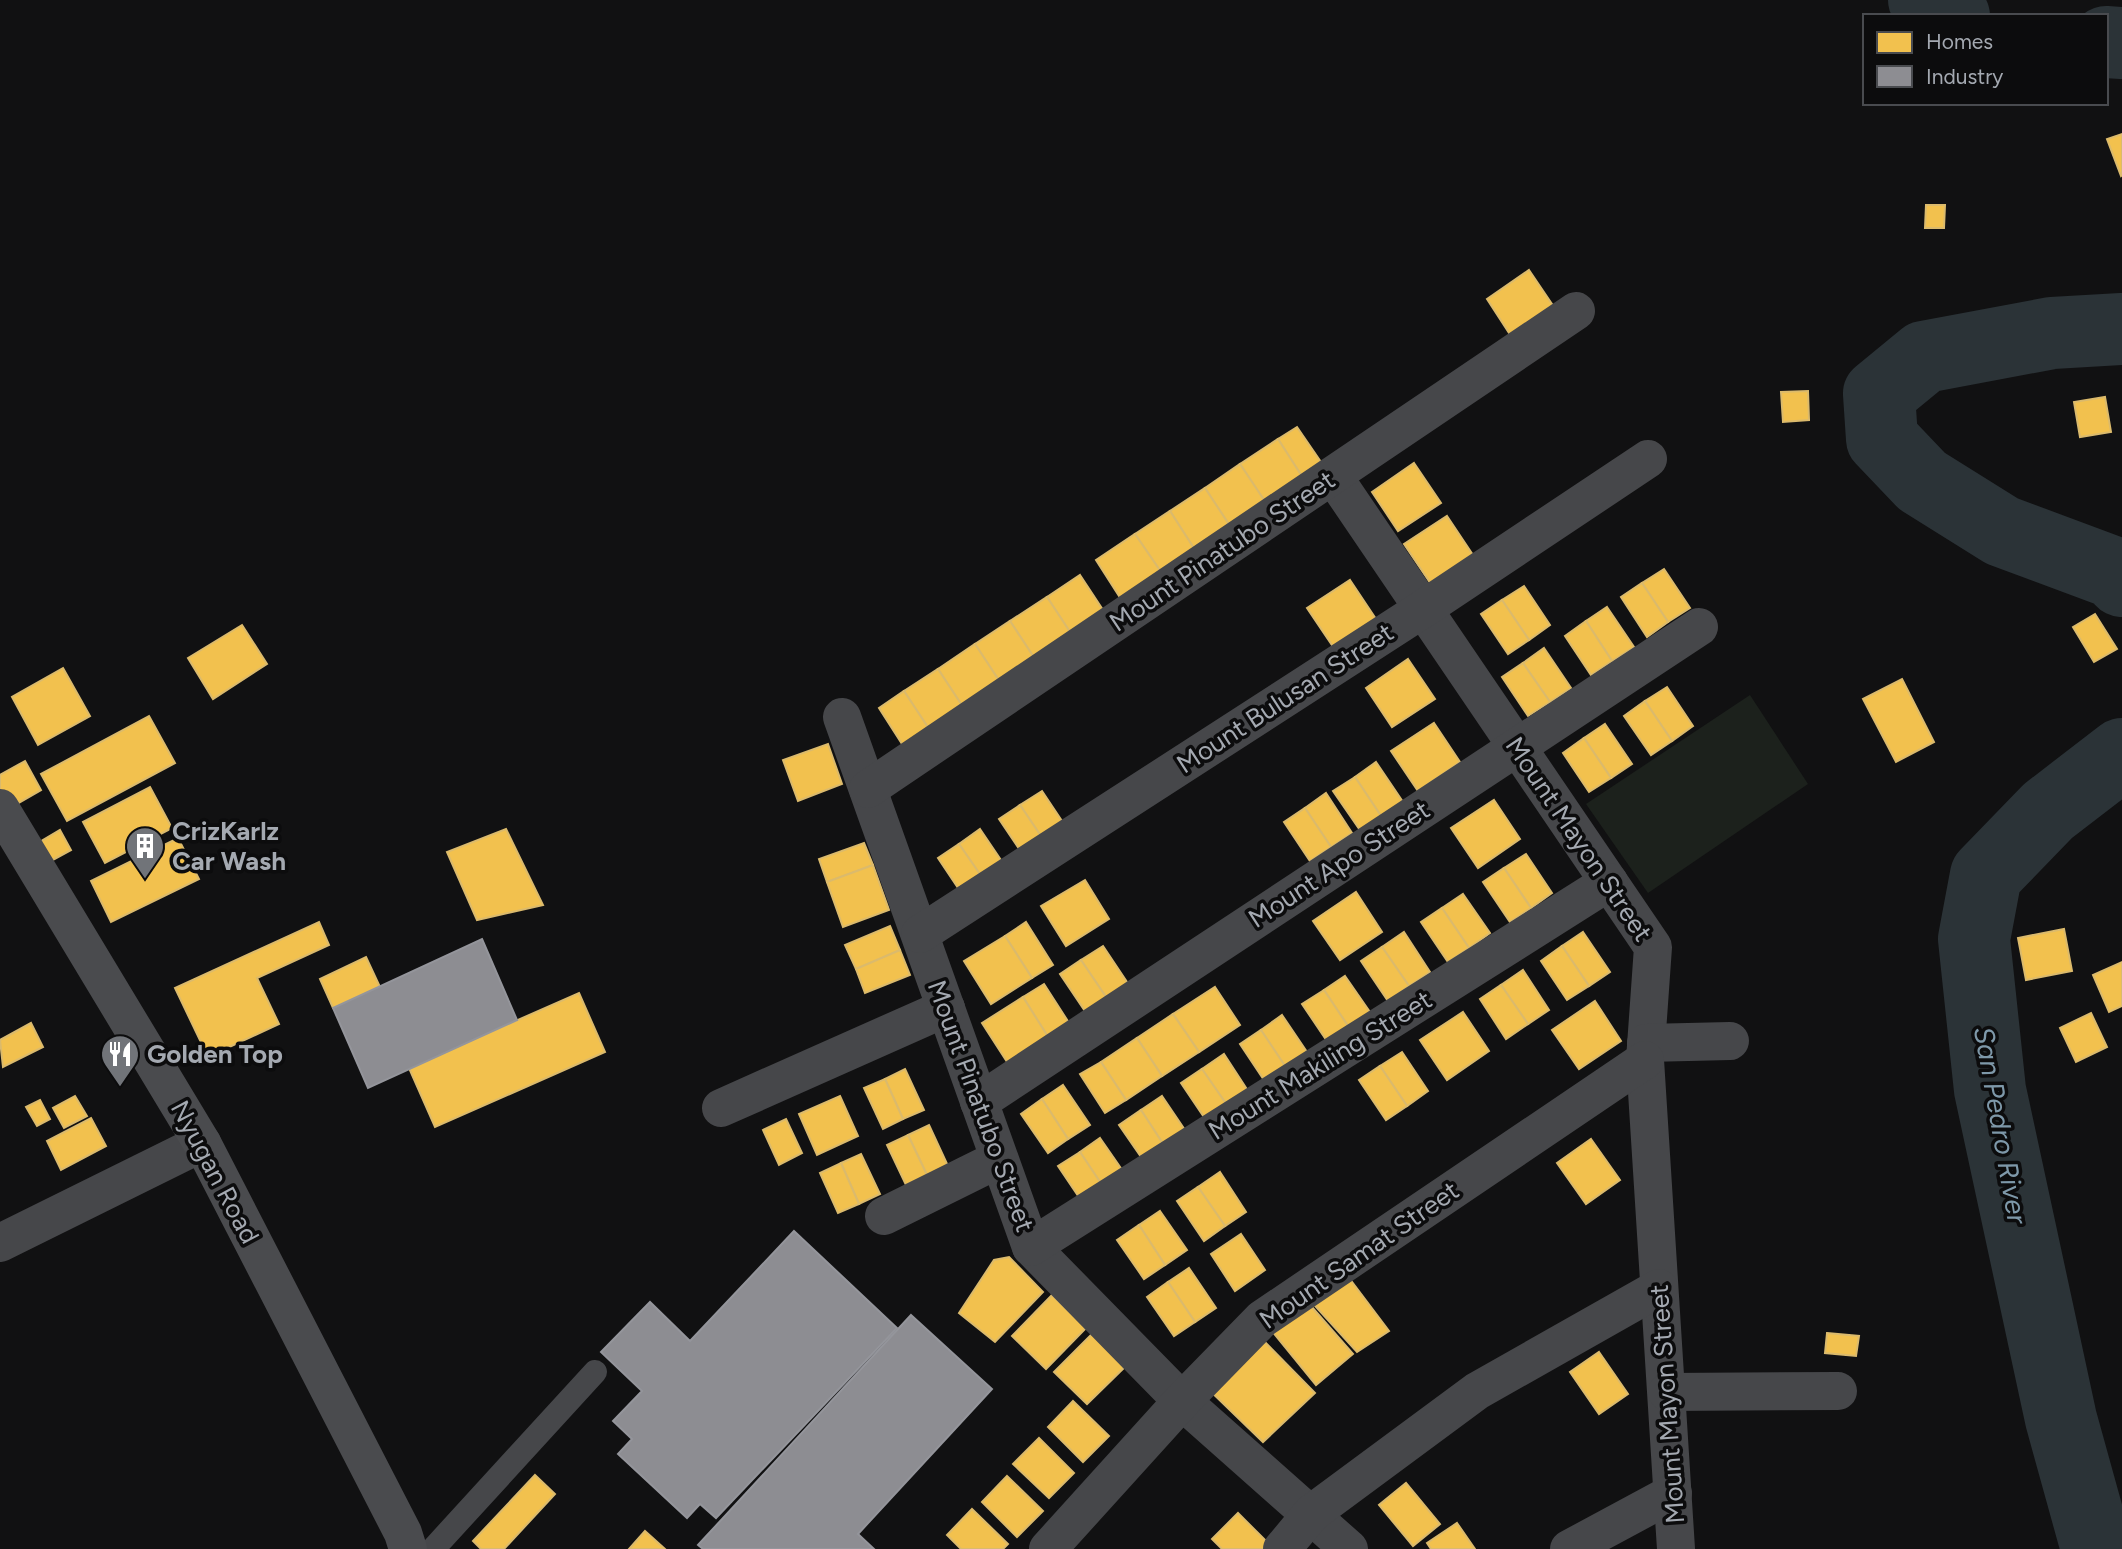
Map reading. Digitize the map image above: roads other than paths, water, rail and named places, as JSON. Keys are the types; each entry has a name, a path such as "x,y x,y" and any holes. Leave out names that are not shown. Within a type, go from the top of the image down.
{"main road":[{"name":"Nyugan Road","path":"0,808 202,1143 403,1533 408,1549"}],"street":[{"name":"Mount Pinatubo Street","path":"868,789 1576,311"},
{"name":"Mount Bulusan Street","path":"920,934 1423,609 1648,459"},
{"name":"Mount Mayon Street","path":"1333,476 1653,947 1646,1051 1676,1549"},
{"name":"Mount Apo Street","path":"979,1102 1699,627"},
{"name":"Mount Pinatubo Street","path":"842,717 1031,1247 1182,1401 1312,1513 1349,1549"},
{"name":"Mount Makiling Street","path":"1031,1247 1609,882"},
{"path":"721,1108 946,1008"},
{"path":"1646,1051 1730,1041"},
{"name":"Mount Samat Street","path":"1048,1549 1182,1401 1262,1319 1646,1051"},
{"path":"0,1243 202,1143"},
{"path":"884,1216 999,1158"},
{"path":"1282,1549 1312,1513 1476,1391 1660,1289"},
{"path":"1667,1392 1838,1391"},
{"path":"1569,1549 1673,1493"}],"lane":[{"path":"433,1549 595,1372"}],"waterway":[{"name":"San Pedro River","path":"1924,0 1950,14"},
{"name":"San Pedro River","path":"2108,42 2122,43"},
{"name":"San Pedro River","path":"2122,329 2052,333 1924,357 1879,394 1882,439 1922,481 2002,531 2115,573 2122,581"},
{"name":"San Pedro River","path":"2097,1549 2061,1419 1990,1090 1974,939 1986,875 2048,811 2122,754"}],"place":[{"name":"CrizKarlz Car Wash","path":"145,880"},
{"name":"Golden Top","path":"120,1088"}]}
